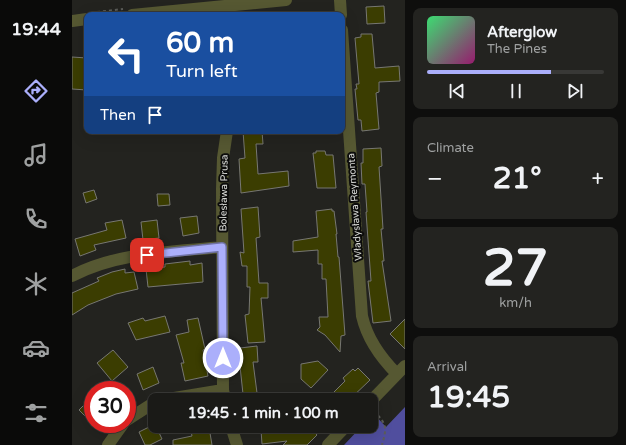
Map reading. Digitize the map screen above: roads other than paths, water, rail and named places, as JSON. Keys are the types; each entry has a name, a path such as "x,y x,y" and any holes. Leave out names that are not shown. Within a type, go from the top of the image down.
{"street":[{"path":"201,12 247,10 286,0"},
{"path":"340,0 341,12"},
{"path":"72,21 84,19"},
{"name":"Władysława Reymonta","path":"345,73 362,316 364,325 371,340 386,362 401,370"},
{"name":"Bolesława Prusa","path":"224,393 222,247 223,158 227,134"},
{"path":"72,276 111,261 131,257 222,247"},
{"path":"378,399 401,370"},
{"path":"136,414 148,406"},
{"path":"108,445 117,433"},
{"path":"233,433 237,445"},
{"path":"328,445 339,433"}]}
